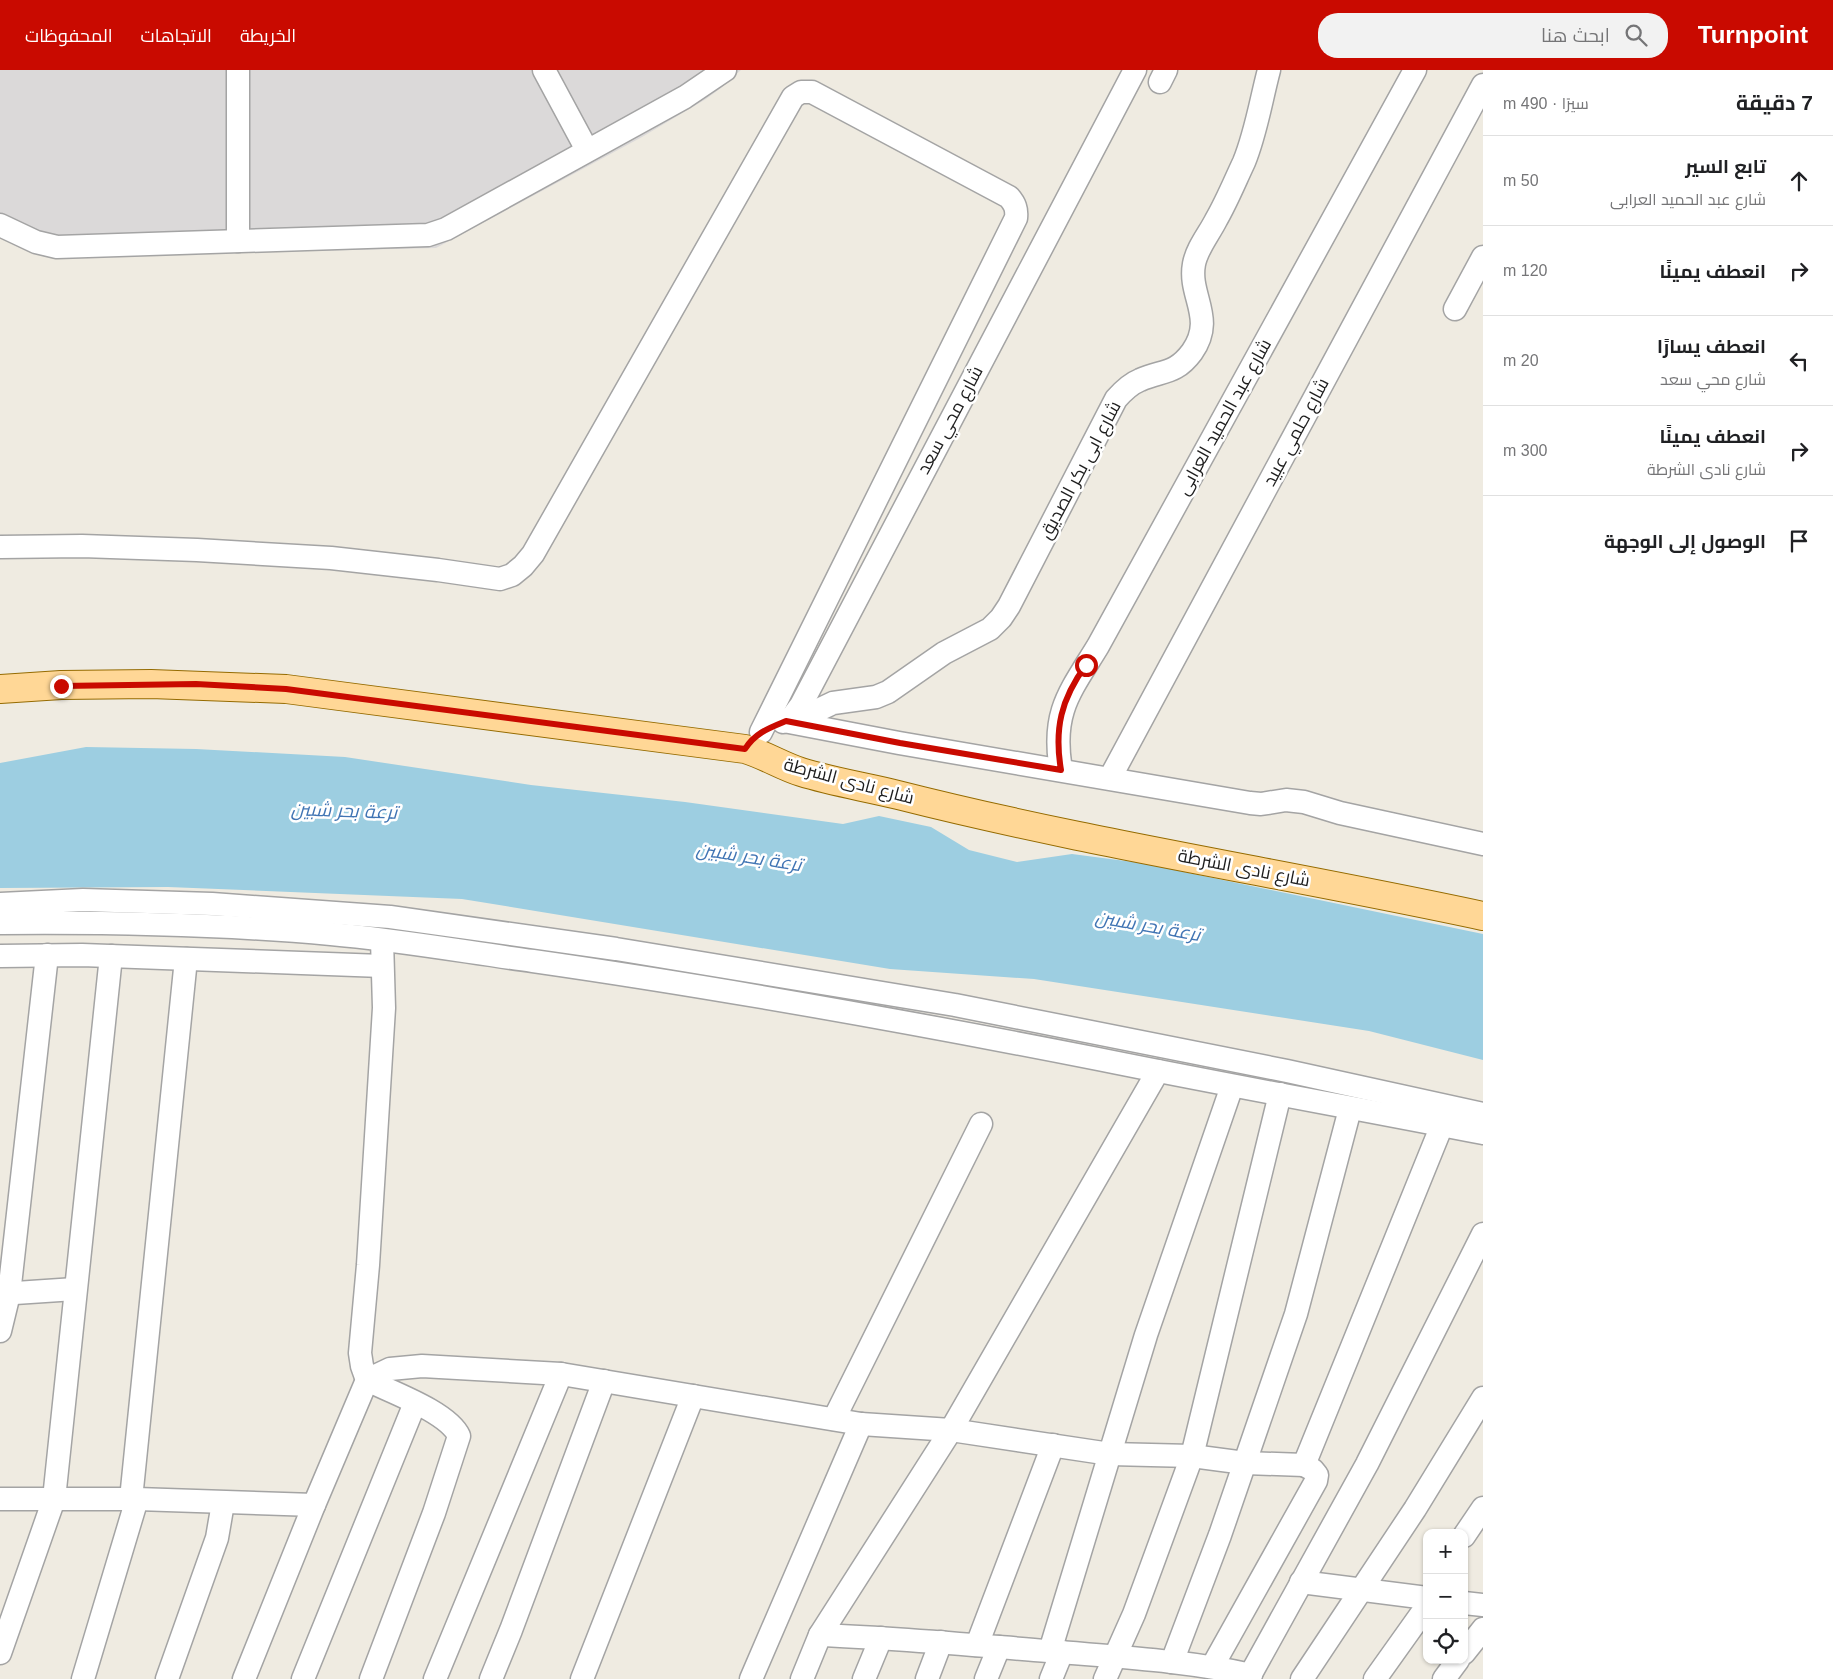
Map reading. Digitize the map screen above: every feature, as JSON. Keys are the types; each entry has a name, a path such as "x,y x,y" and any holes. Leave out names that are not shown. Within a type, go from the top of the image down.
{"main road":[{"name":"شارع نادى الشرطة","path":"0,689 142,684 196,684 286,689 753,741 800,772 960,810 1117,844 1483,916"}],"street":[{"path":"238,70 238,241"},
{"path":"544,70 587,150"},
{"path":"0,226 36,242 57,247 418,236 437,233 685,97 724,70"},
{"name":"شارع محي سعد","path":"753,741 786,721 801,706 1134,70"},
{"name":"شارع ابى بكر الصديق","path":"786,721 810,714 833,703 870,698 888,692 944,653 984,633 1001,618 1009,606 1116,399 1123,391 1136,382 1174,370 1192,351 1198,339 1202,326 1202,313 1193,276 1194,263 1198,251 1216,221 1245,160 1252,139 1268,70"},
{"name":"شارع عبد الحميد العرابى","path":"1061,770 1058,754 1060,722 1069,692 1103,637 1415,70"},
{"name":"شارع حلمي عبيد","path":"1110,778 1483,85"},
{"path":"0,547 82,546 197,550 331,558 500,579 512,575 524,566 532,554 793,97 802,92 812,92 1009,196 1017,210 1016,218 753,741"},
{"path":"1455,308 1483,257"},
{"path":"786,721 900,743 1250,803 1261,804 1295,800 1340,813 1483,844"},
{"path":"0,904 83,900 212,904 390,917 616,949 955,1005 1287,1071 1483,1114"},
{"path":"0,923 84,922 214,925 334,934 609,972 949,1030 1483,1133"},
{"path":"371,1679 434,1513 459,1436 456,1429 441,1417 367,1380 362,1366 360,1353 368,1265 384,1017 382,940"},
{"path":"0,956 47,954 382,966"},
{"path":"0,1332 47,954"},
{"path":"0,1654 54,1499 112,956"},
{"path":"83,1679 134,1499 186,959"},
{"path":"802,1679 820,1635 951,1430 1158,1071"},
{"path":"1051,1679 1056,1652 1110,1454 1146,1335 1232,1086"},
{"path":"1105,1679 1137,1606 1192,1456 1280,1094"},
{"path":"1172,1662 1220,1535 1296,1314 1350,1108"},
{"path":"834,1419 981,1124"},
{"path":"1304,1465 1442,1125"},
{"path":"820,1635 941,1642 1172,1662 1212,1667 1250,1677 1367,1464 1483,1234"},
{"path":"5,1294 75,1289"},
{"path":"244,1679 367,1380 390,1369 422,1366 561,1374 861,1424 951,1430 1110,1454 1192,1456 1245,1463 1304,1465 1313,1470 1317,1475 1314,1486 1212,1667"},
{"path":"435,1679 561,1374"},
{"path":"491,1679 604,1381"},
{"path":"582,1679 693,1396"},
{"path":"1302,1679 1415,1509 1483,1398"},
{"path":"303,1679 415,1403"},
{"path":"751,1679 861,1424"},
{"path":"986,1679 988,1646 1053,1445"},
{"path":"0,1499 134,1499 314,1505"},
{"path":"167,1679 217,1538 223,1503"},
{"path":"1468,1530 1483,1508"},
{"path":"1301,1582 1423,1598"},
{"path":"1375,1679 1423,1603"},
{"path":"1468,1603 1483,1605"},
{"path":"1468,1648 1483,1629"},
{"path":"864,1679 881,1638"},
{"path":"926,1679 941,1642"},
{"path":"1444,1679 1455,1664"}],"shaded area":[{"path":"0,70 741,70 706,99 642,137 436,248 45,257 0,235"}],"water":[{"name":"ترعة بحر شبين","path":"86,747 196,749 345,757 531,785 685,802 843,824 879,816 931,827 969,850 1017,862 1072,854 1141,863 1483,934 1483,1060 1369,1031 1034,979 890,969 462,899 168,887 0,888 0,763"}],"route":[{"path":"61,686 196,684 286,689 745,749 756,735 786,721 900,743 1061,770 1058,738 1063,707 1069,692 1086,665"}]}
